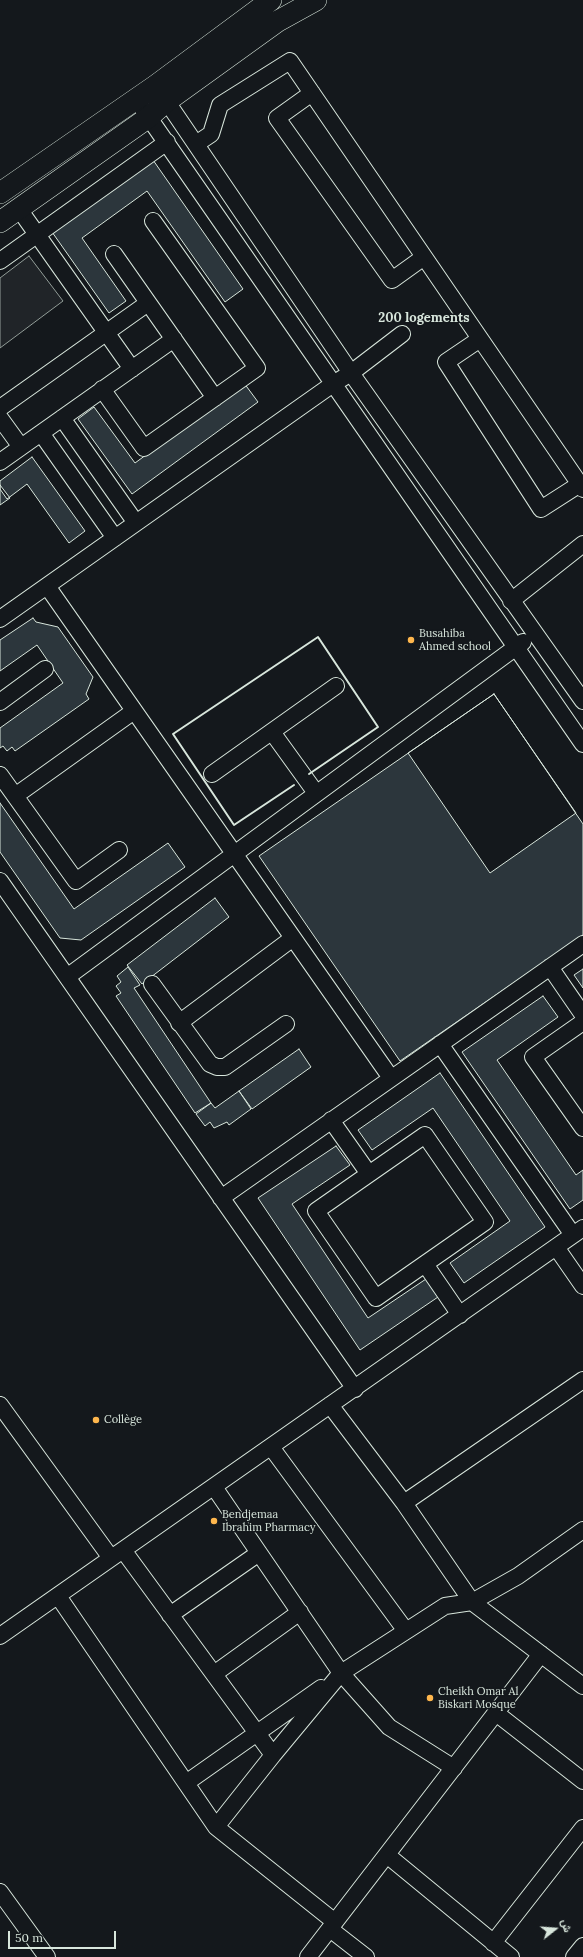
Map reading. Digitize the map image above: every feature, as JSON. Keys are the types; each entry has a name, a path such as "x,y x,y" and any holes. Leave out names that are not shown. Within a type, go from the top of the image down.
{"main road":[{"path":"0,222 149,117 161,94 271,0"},
{"path":"0,193 136,99 161,94 278,21 316,0"}],"street":[{"path":"196,144 211,134 220,105 290,61 312,93 480,339 581,487 541,509 446,362 480,339"},
{"path":"312,93 277,118 392,280 424,257"},
{"path":"161,94 351,373 534,634 583,701"},
{"path":"136,99 583,744"},
{"path":"0,261 167,142"},
{"path":"19,209 132,369"},
{"path":"102,390 144,448 257,368 154,221"},
{"path":"114,254 215,398"},
{"path":"0,408 148,303"},
{"path":"0,620 333,384 351,373 402,334"},
{"path":"0,462 174,339"},
{"path":"0,418 21,447"},
{"path":"62,418 136,523"},
{"path":"41,433 115,538"},
{"path":"511,601 583,544"},
{"path":"47,586 391,1078"},
{"path":"67,977 534,634"},
{"path":"0,702 45,669"},
{"path":"212,774 336,686"},
{"path":"15,796 134,710"},
{"path":"272,732 316,793"},
{"path":"0,775 76,881 119,850"},
{"path":"0,881 6,901 67,977 355,1389"},
{"path":"179,1023 293,938"},
{"path":"222,1198 583,944"},
{"path":"550,967 583,1015"},
{"path":"152,984 210,1064 225,1067 286,1024"},
{"path":"583,1022 533,1057 583,1128"},
{"path":"0,1636 578,1232 440,1044"},
{"path":"331,1120 369,1174"},
{"path":"425,1135 485,1222 376,1298 316,1212 369,1174 425,1135"},
{"path":"556,1247 583,1286"},
{"path":"425,1264 460,1314"},
{"path":"404,1503 583,1380"},
{"path":"0,1405 117,1554 170,1615 273,1755"},
{"path":"330,1405 404,1503 472,1602 582,1684"},
{"path":"271,1447 406,1631"},
{"path":"214,1487 341,1673 389,1727 454,1768"},
{"path":"186,1783 258,1734 341,1673 406,1631 446,1606 472,1602 518,1576 583,1530"},
{"path":"170,1615 259,1553"},
{"path":"58,1596 216,1827 333,1925 366,1957"},
{"path":"214,1674 300,1612"},
{"path":"308,1957 541,1654"},
{"path":"216,1827 341,1673"},
{"path":"496,1713 583,1781"},
{"path":"493,1942 583,1828"},
{"path":"387,1855 511,1957"},
{"path":"0,1892 47,1957"},
{"path":"574,1957 583,1946"}],"shaded area":[{"path":"29,256 63,301 0,348 0,278"}],"building":[{"path":"153,160 243,289 225,302 147,191 82,238 126,301 109,313 52,232"},
{"path":"244,383 258,402 132,494 78,419 94,407 135,463"},
{"path":"32,457 85,531 69,543 27,484 7,499 0,489 0,481"},
{"path":"0,485 10,498 0,505"},
{"path":"33,618 36,622 58,627 93,677 86,694 89,699 15,751 12,747 7,751 3,746 0,748 0,728 63,683 37,645 0,671 0,640"},
{"path":"494,694 583,824 583,935 400,1061 259,856"},
{"path":"494,694 576,813 490,873 408,753"},
{"path":"0,803 74,909 168,843 185,867 81,940 60,938 0,852"},
{"path":"215,898 229,917 142,984 127,965"},
{"path":"128,967 140,985 134,988 211,1103 195,1113 116,996 121,993 116,986 121,982 117,976"},
{"path":"583,969 583,988 574,975"},
{"path":"543,996 558,1017 497,1060 576,1175 583,1170 583,1200 570,1209 462,1052"},
{"path":"299,1049 311,1067 252,1109 239,1091"},
{"path":"440,1073 545,1227 464,1283 450,1263 510,1221 433,1108 372,1150 358,1130"},
{"path":"239,1091 251,1109 229,1125 227,1122 214,1128 210,1122 205,1126 196,1114 211,1103 215,1108"},
{"path":"336,1146 350,1165 292,1204 368,1318 426,1279 438,1297 360,1350 258,1198"}],"wall":[{"path":"294,785 234,825 173,734 318,637 378,727 309,774"}],"place":[{"name":"Busahiba Ahmed school","path":"411,640"},
{"name":"Collège","path":"96,1420"},
{"name":"Bendjemaa Ibrahim Pharmacy","path":"214,1521"},
{"name":"Cheikh Omar Al Biskari Mosque","path":"430,1698"}],"district":[{"name":"200 logements","path":"424,318"}]}
